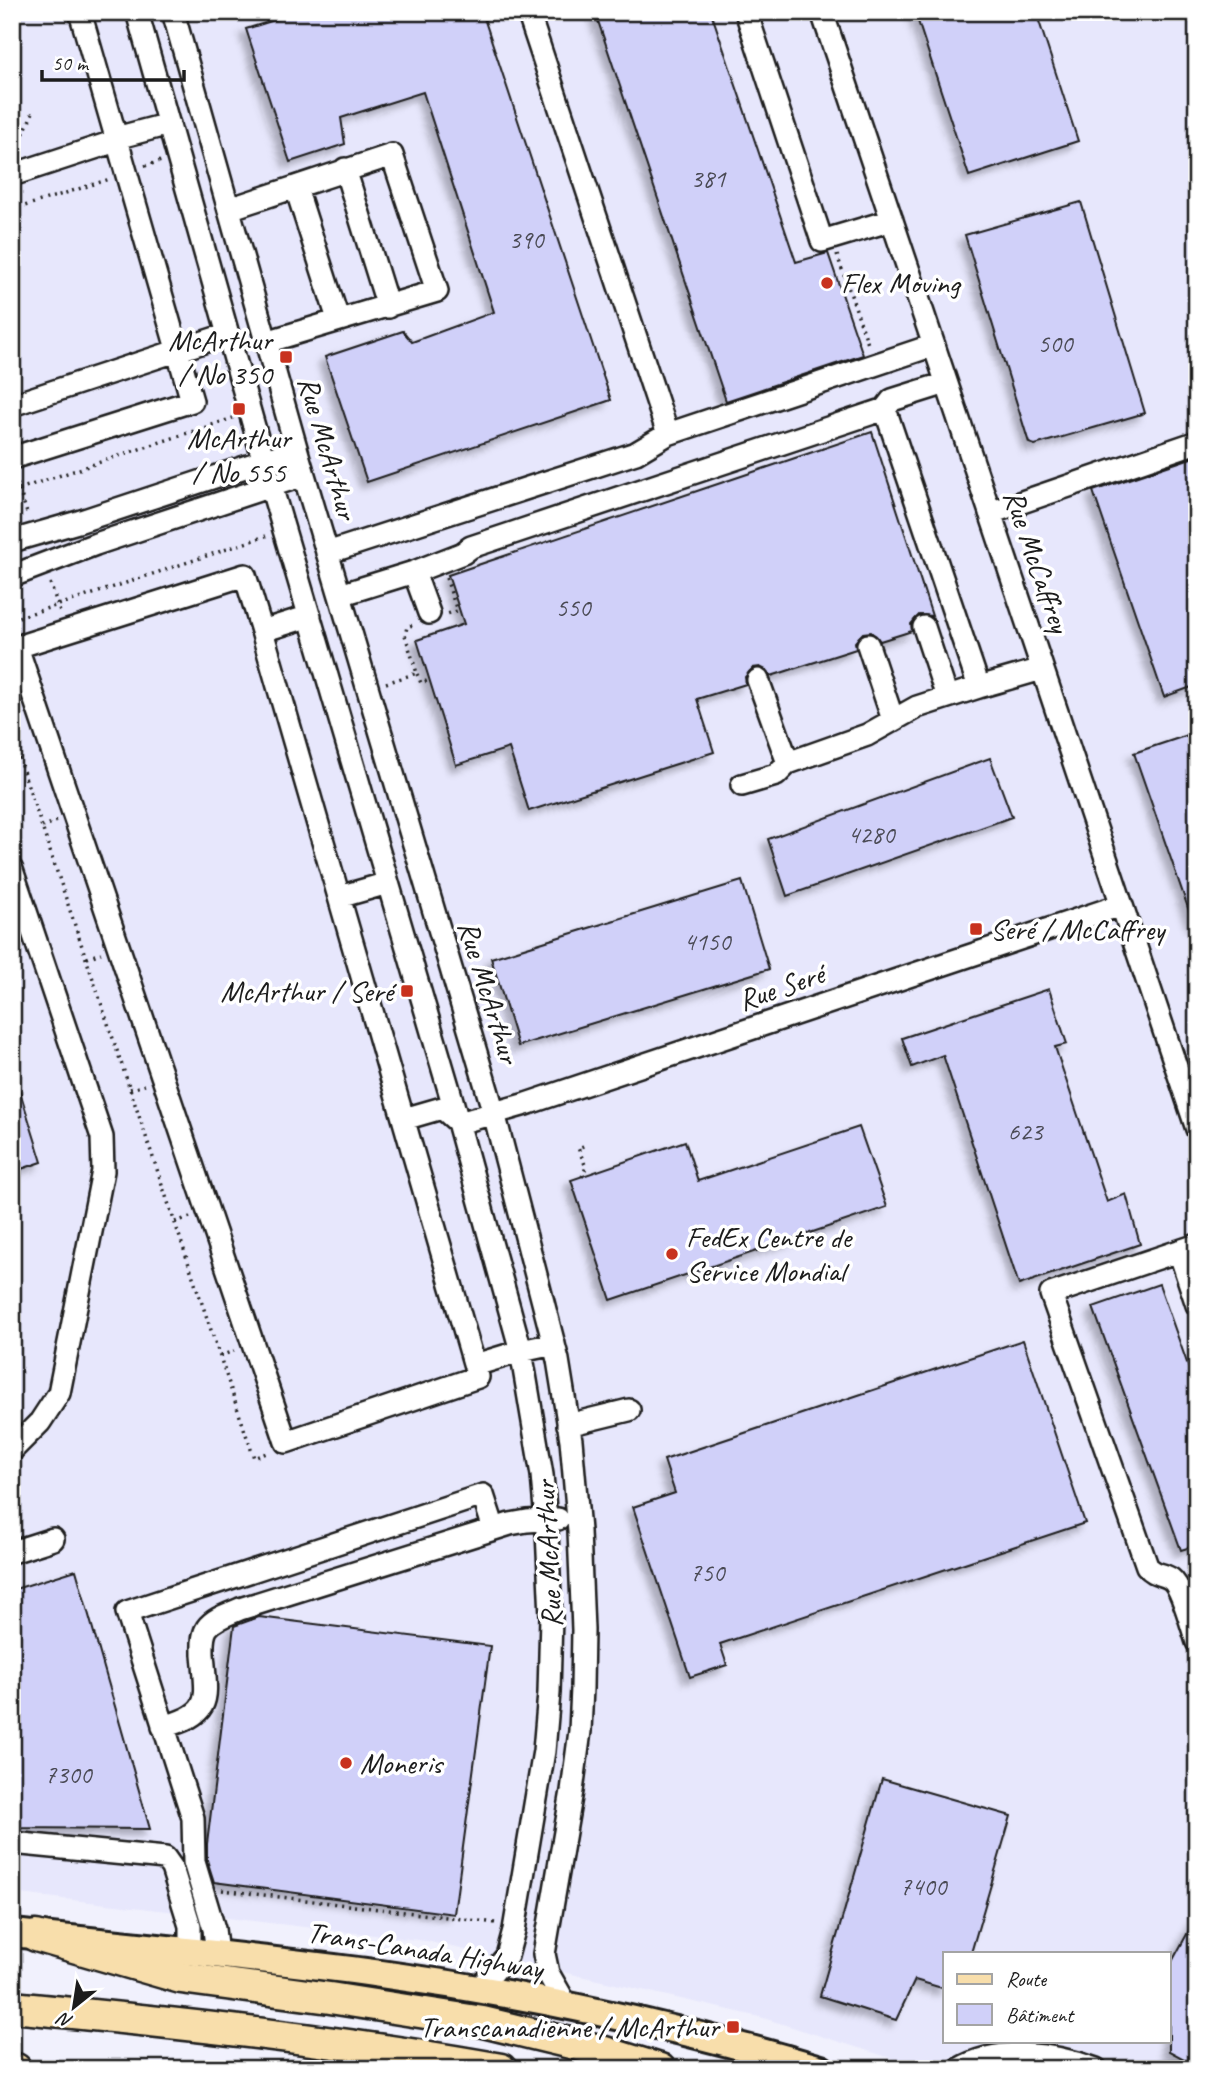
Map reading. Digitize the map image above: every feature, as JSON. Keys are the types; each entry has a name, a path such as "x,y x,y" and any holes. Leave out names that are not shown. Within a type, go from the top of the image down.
{"highway":[{"path":"24,1934 181,1978 483,2022 595,2049 660,2069"},
{"path":"12,2007 288,2036 399,2051 501,2069"}],"main road":[{"name":"Trans-Canada Highway","path":"24,1934 383,1974 479,1989 685,2032 821,2069"}],"street":[{"path":"12,458 192,401 80,12"},
{"name":"Rue McArthur","path":"137,12 271,487 459,1123 521,1351 535,1427 546,1520 551,1616 546,1728 514,1930 507,1956 479,1989"},
{"name":"Rue McArthur","path":"173,12 296,450 494,1113 555,1344 568,1424 578,1518 583,1630 580,1731 544,1954 548,1973 567,2006"},
{"path":"528,12 668,434"},
{"path":"746,12 822,241 892,220"},
{"name":"Rue McCaffrey","path":"822,12 1197,1129"},
{"path":"12,175 107,145 116,138 169,124"},
{"path":"229,209 392,155 437,291 266,342"},
{"path":"345,169 388,307"},
{"path":"296,188 338,319"},
{"path":"12,405 228,334"},
{"path":"327,553 636,453 668,434 934,345"},
{"path":"340,595 414,572 463,553 471,547 885,409 892,400 946,383"},
{"path":"885,409 979,687"},
{"path":"990,513 1197,442"},
{"path":"12,541 296,450"},
{"path":"12,576 96,544 304,475"},
{"path":"414,572 431,617"},
{"path":"245,575 262,631 478,1377 286,1442 17,648 245,575"},
{"path":"262,631 310,616"},
{"path":"924,627 947,697"},
{"path":"868,645 893,720"},
{"path":"742,785 776,775 788,762 867,735 917,707 1042,669"},
{"path":"758,680 788,762"},
{"path":"12,870 102,1137 103,1171 59,1393 40,1422 12,1450"},
{"path":"340,897 388,883"},
{"name":"Rue Seré","path":"459,1123 1121,905"},
{"path":"404,1119 442,1108 459,1123"},
{"path":"1197,1305 1188,1248 1051,1294 1147,1566 1175,1584 1197,1642"},
{"path":"475,1365 555,1344"},
{"path":"568,1424 629,1410"},
{"path":"217,1955 214,1929 194,1862 193,1818 127,1612 483,1495 495,1529"},
{"path":"163,1727 191,1717 204,1703 206,1690 203,1638 208,1626 218,1619 240,1609 495,1529 520,1522 578,1518"},
{"path":"12,1552 53,1539"},
{"path":"546,1728 580,1731"},
{"path":"12,1843 164,1858 172,1868 190,1926 190,1952"},
{"path":"958,2069 974,2060 1019,2054 1053,2058 1096,2069"}],"path":[{"path":"12,140 22,137 34,110"},
{"path":"136,169 166,159"},
{"path":"12,210 116,177"},
{"path":"835,247 869,345"},
{"path":"19,489 240,415"},
{"path":"12,475 15,475 32,528"},
{"path":"12,619 275,533"},
{"path":"429,680 421,683 405,635 407,627 431,617 457,611 445,573"},
{"path":"50,582 57,604"},
{"path":"381,685 417,673"},
{"path":"12,738 254,1458 277,1449"},
{"path":"582,1177 586,1167 578,1148 586,1145"},
{"path":"175,1222 198,1214"},
{"path":"220,1356 243,1348"},
{"path":"210,1888 338,1901 502,1923"}],"shaded area":[{"path":"12,12 1197,12 1197,2069 926,2069 760,2017 426,1941 12,1893"}],"building":[{"path":"300,12 482,12 611,400 367,482 325,357 403,331 412,342 494,312 423,92 341,118 345,144 290,162 246,29"},
{"path":"595,12 711,12 796,262 828,253 863,355 726,401"},
{"path":"915,12 1036,12 1078,141 969,176"},
{"path":"1081,202 1145,413 1035,445 1029,443 965,235"},
{"path":"872,432 932,616 919,615 911,624 912,631 880,641 871,632 863,633 855,642 856,649 771,676 760,667 753,668 745,677 746,684 697,699 714,752 529,811 509,748 456,765 417,640 464,624 448,575"},
{"path":"1197,456 1197,685 1164,697 1093,491"},
{"path":"1197,732 1197,925 1194,925 1134,753"},
{"path":"990,758 1012,817 787,896 768,839"},
{"path":"742,881 769,969 518,1046 491,958"},
{"path":"1049,989 1067,1044 1055,1047 1107,1202 1126,1194 1140,1244 1019,1285 943,1055 912,1067 902,1038"},
{"path":"12,1079 16,1079 42,1162 12,1172"},
{"name":"FedEx Centre de Service Mondial","path":"859,1127 887,1207 611,1300 571,1180 685,1141 698,1181"},
{"path":"1159,1284 1197,1391 1197,1545 1181,1550 1093,1307"},
{"path":"1023,1340 1085,1523 720,1644 727,1665 690,1677 633,1507 675,1493 664,1460"},
{"path":"76,1570 150,1829 12,1828 12,1590"},
{"name":"Moneris","path":"259,1617 490,1646 454,1914 214,1882 207,1860 207,1844 234,1626"},
{"path":"882,1779 1011,1816 971,1952 943,1952 943,1988 915,1980 896,2020 820,1996"},
{"path":"1197,1916 1197,2066 1169,2051 1170,1965"}],"place":[{"name":"Flex Moving","path":"827,283"},
{"name":"McArthur / No 350","path":"286,357"},
{"name":"McArthur / No 555","path":"239,409"},
{"name":"Seré / McCaffrey","path":"976,929"},
{"name":"McArthur / Seré","path":"407,991"},
{"name":"FedEx Centre de Service Mondial","path":"672,1254"},
{"name":"Moneris","path":"346,1763"},
{"name":"Transcanadienne / McArthur","path":"733,2027"}]}
